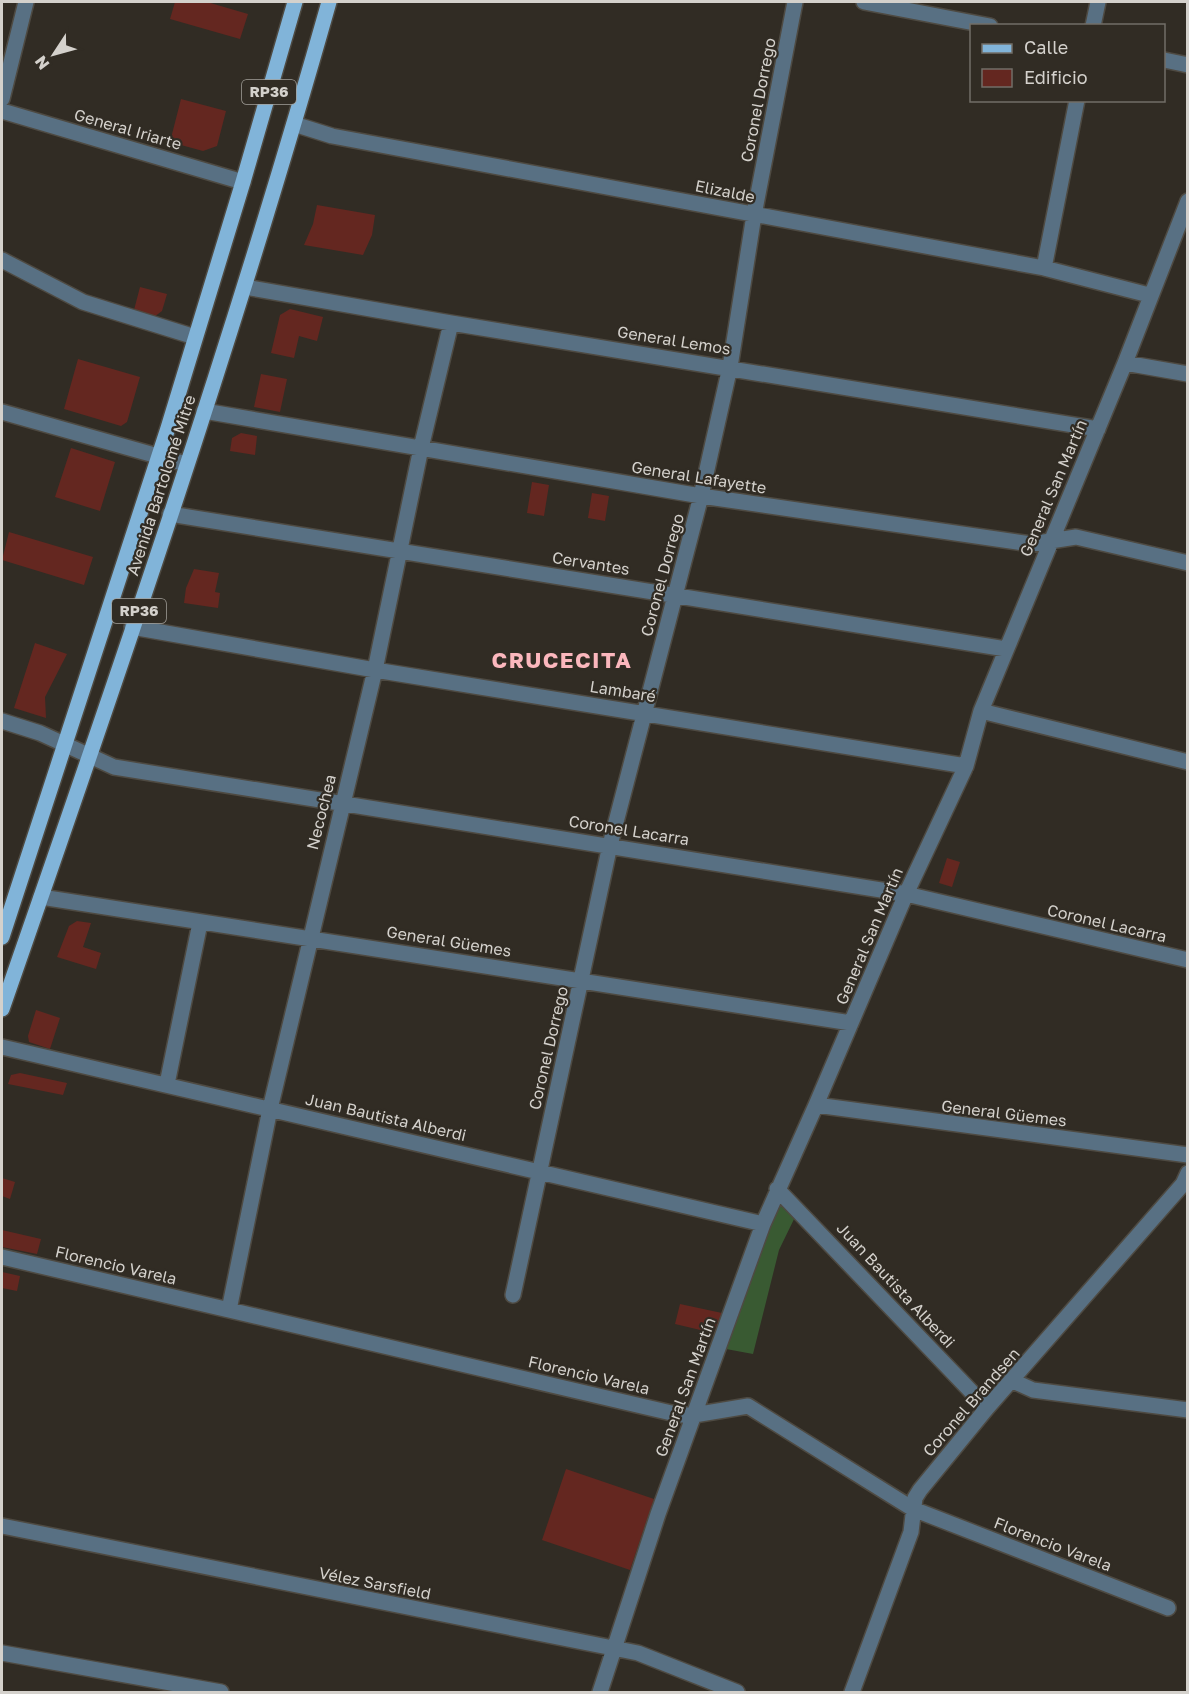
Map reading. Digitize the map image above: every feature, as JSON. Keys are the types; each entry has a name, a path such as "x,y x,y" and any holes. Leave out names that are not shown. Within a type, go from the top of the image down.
{"main road":[{"name":"Avenida Bartolomé Mitre","path":"2,937 195,338 295,2"},
{"name":"Avenida Bartolomé Mitre","path":"2,1009 90,756 245,287 329,2"}],"street":[{"path":"2,99 26,2"},
{"name":"Coronel Dorrego","path":"513,1295 610,845 701,496 730,367 754,215 795,2"},
{"path":"864,2 980,24"},
{"path":"1093,24 1098,2"},
{"path":"1165,60 1188,65"},
{"path":"1044,268 1077,102"},
{"name":"General Iriarte","path":"2,111 243,182"},
{"name":"Elizalde","path":"294,124 333,136 1044,268 1149,295"},
{"name":"General San Martín","path":"600,1692 694,1415 763,1224 906,894 966,766 981,711 1125,363 1149,295 1188,201"},
{"path":"2,260 83,302 195,338"},
{"name":"General Lemos","path":"245,287 1098,429"},
{"name":"Necochea","path":"229,1310 270,1109 375,670 421,448 451,323"},
{"path":"1125,363 1188,374"},
{"name":"General Lafayette","path":"204,411 701,496 1031,544 1076,537 1188,563"},
{"path":"2,412 186,464"},
{"name":"Cervantes","path":"170,514 1006,649"},
{"name":"Lambaré","path":"132,627 375,670 966,766"},
{"path":"981,711 1188,762"},
{"name":"Coronel Lacarra","path":"2,721 40,733 114,767 906,894 1188,960"},
{"name":"General Güemes","path":"41,897 200,923 310,937 851,1023"},
{"path":"167,1084 200,923"},
{"name":"Juan Bautista Alberdi","path":"2,1047 763,1224"},
{"name":"General Güemes","path":"816,1105 1188,1155"},
{"name":"Coronel Brandsen","path":"852,1692 911,1532 914,1509 920,1490 987,1408 1183,1184 1188,1173"},
{"name":"Juan Bautista Alberdi","path":"777,1189 987,1408"},
{"name":"Florencio Varela","path":"2,1257 668,1412 694,1415 742,1405 756,1409 914,1509 1168,1608"},
{"path":"1013,1381 1033,1390 1188,1410"},
{"name":"Vélez Sarsfield","path":"2,1526 638,1653 736,1692"},
{"path":"2,1653 220,1692"}],"green space":[{"path":"785,1204 796,1215 779,1250 753,1354 726,1349 775,1207"}],"building":[{"path":"175,2 207,2 248,14 240,39 170,19"},
{"path":"181,99 226,111 217,146 203,151 170,142"},
{"path":"317,205 375,215 372,235 363,255 304,245 313,224"},
{"path":"140,287 167,294 162,311 154,317 134,310"},
{"path":"290,309 323,317 317,341 299,336 294,358 271,353 280,315"},
{"path":"78,359 140,377 127,422 121,426 64,409"},
{"path":"261,374 287,379 280,412 254,407"},
{"path":"241,433 257,436 255,455 230,451 232,438"},
{"path":"71,448 115,462 100,511 55,497"},
{"path":"532,482 549,485 544,516 527,513"},
{"path":"592,493 609,496 605,521 588,518"},
{"path":"9,532 93,557 84,585 2,560"},
{"path":"194,569 219,573 215,592 220,593 218,608 184,603 186,588"},
{"path":"35,643 67,654 45,697 46,718 14,708"},
{"path":"947,858 960,862 952,887 939,883"},
{"path":"77,921 91,923 83,947 101,953 96,969 57,957 69,926"},
{"path":"36,1010 60,1018 50,1049 29,1042 28,1036"},
{"path":"20,1073 67,1083 63,1095 8,1084 11,1075"},
{"path":"2,1178 15,1182 10,1199 2,1196"},
{"path":"2,1230 41,1239 37,1254 2,1247"},
{"path":"2,1272 20,1276 17,1291 2,1288"},
{"path":"680,1304 722,1313 713,1333 675,1324"},
{"path":"566,1469 654,1499 630,1570 542,1540"}],"district":[{"name":"CRUCECITA","path":"562,660"}]}
